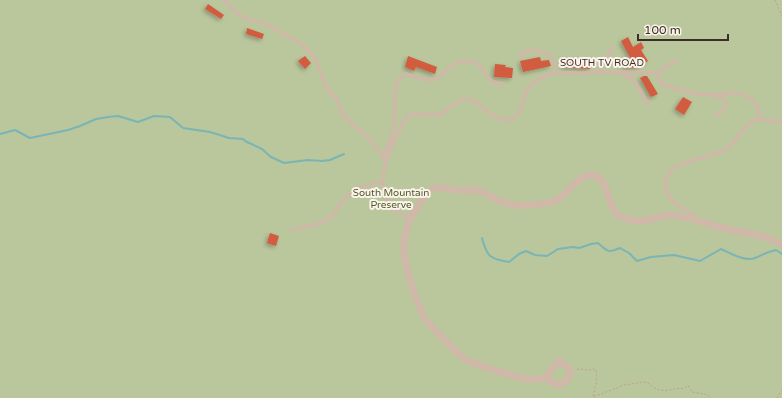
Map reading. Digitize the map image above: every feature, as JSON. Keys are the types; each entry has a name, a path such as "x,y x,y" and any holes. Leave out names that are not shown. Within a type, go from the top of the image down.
{"street":[{"path":"545,378 557,385 562,384 569,376 570,369 561,362 557,362 545,378 535,381 478,365 469,361 458,353 431,325 422,313 404,258 405,235 410,219 426,195 436,188 477,191 506,203 531,205 552,202 576,182 592,175 596,176 604,185 613,209 620,216 643,222 658,217 672,215 769,238 782,245"}],"lane":[{"path":"224,0 239,15 267,24 304,46 316,60 326,87 338,101 343,114 353,126 368,137 383,156 386,163 382,175 384,194 392,207 410,219"},
{"path":"599,71 612,48"},
{"path":"522,57 521,53 524,51 541,51 548,53 556,65 556,72"},
{"path":"656,73 677,60"},
{"path":"383,156 387,150 391,135 395,110 396,86 403,75 406,74 430,80 436,79 454,63 470,61 481,66 494,82 502,84"},
{"name":"SOUTH TV ROAD","path":"386,163 405,119 410,116 417,113 442,114 456,103 465,99 477,103 501,119 510,120 516,116 519,111 527,89 542,77 556,72 599,71 656,73 662,84 696,93 715,95 734,92 741,93 756,104 759,111 759,119"},
{"path":"621,72 635,82 648,104"},
{"path":"714,116 725,109 726,104 725,101 715,95"},
{"path":"696,221 696,218 692,214 670,199 666,191 667,178 672,170 678,165 718,153 726,149 752,121 759,119 782,122"},
{"path":"291,230 320,223 330,218 344,199 354,189 382,182"}],"path":[{"path":"774,0 782,16"},
{"path":"570,369 596,370 597,379 593,397 624,385 648,382 658,390 672,391 677,388 680,389 689,386 692,392 705,394 712,398"},
{"path":"777,398 782,390"}],"green space":[{"name":"South Mountain Preserve","path":"0,0 782,0 782,398 0,398"}],"building":[{"path":"208,4 224,15 221,19 205,9"},
{"path":"247,28 264,34 262,39 246,34"},
{"path":"628,37 633,47 641,42 644,48 641,50 648,61 637,67 621,67 632,61 621,41"},
{"path":"305,56 311,63 305,69 298,61"},
{"path":"408,56 437,67 435,74 416,67 414,71 405,67"},
{"path":"540,57 541,61 549,60 551,66 523,72 520,61"},
{"path":"563,58 579,59 579,61 590,63 590,69 563,67"},
{"path":"495,64 506,65 505,67 513,68 512,78 494,77"},
{"path":"647,76 658,94 651,97 640,78"},
{"path":"683,97 692,102 684,115 675,109"},
{"path":"270,233 279,236 276,246 267,243"}],"waterway":[{"path":"0,134 15,130 30,138 68,130 96,119 118,116 138,122 154,116 170,117 183,128 210,132 229,138 243,139 262,149 271,157 284,163 308,160 330,160 344,154"},
{"path":"482,238 490,256 497,260 509,262 519,254 526,251 535,255 547,256 558,249 573,247 579,248 598,243 608,251 613,251 620,248 629,253 637,261 651,257 674,255 700,261 721,249 747,259 755,258 776,250 782,254"}]}
